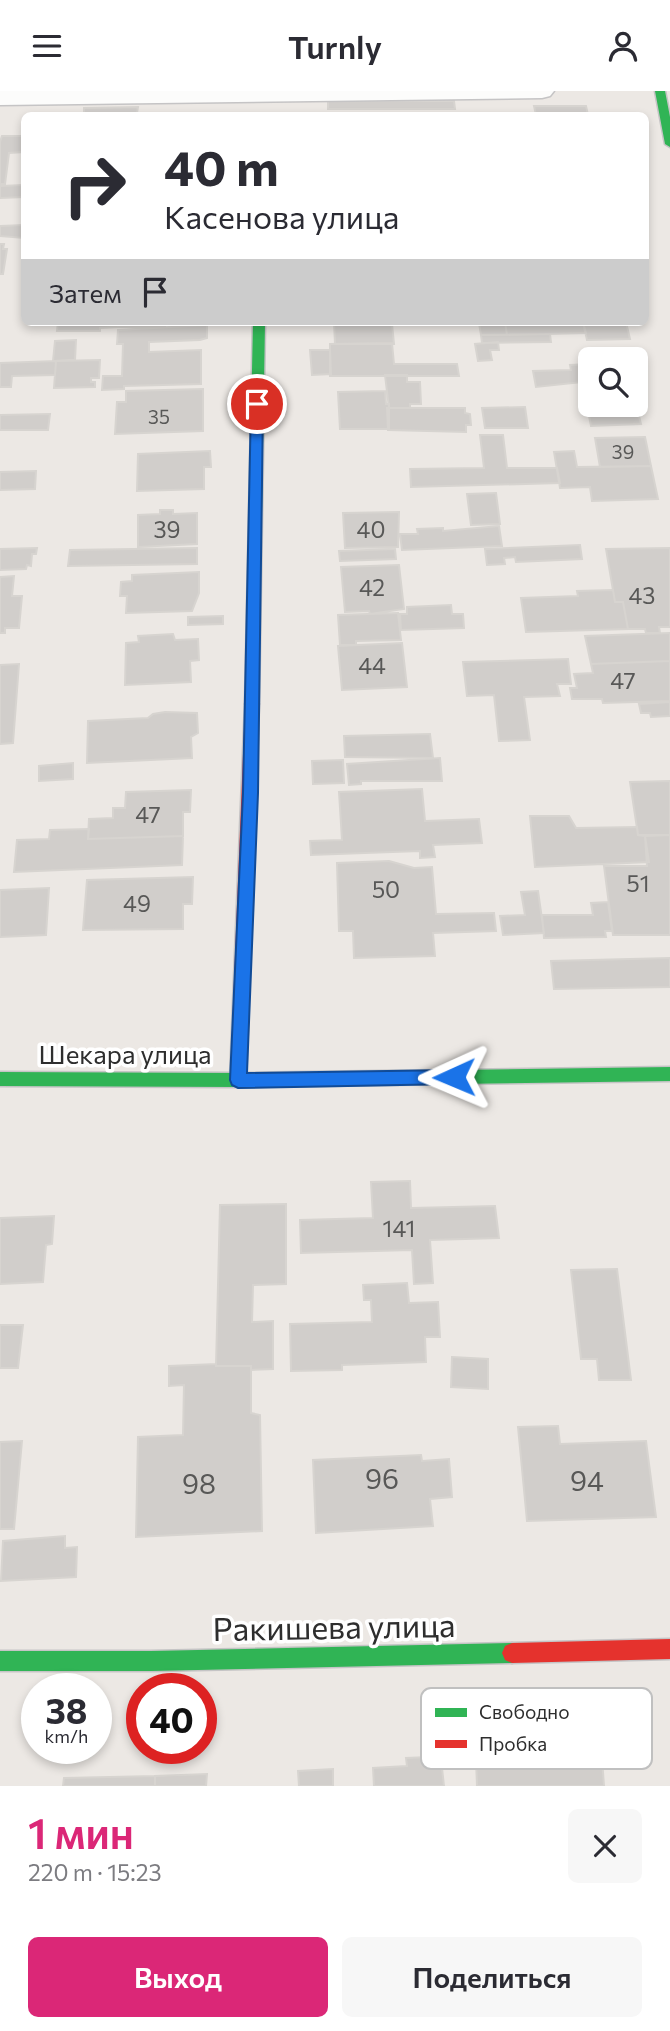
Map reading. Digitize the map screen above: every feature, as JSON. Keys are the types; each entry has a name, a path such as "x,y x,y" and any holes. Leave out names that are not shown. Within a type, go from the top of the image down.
{"street":[{"path":"0,98 265,100 542,91"},
{"path":"660,91 670,143"},
{"path":"238,1080 250,793 259,326"},
{"name":"Шекара улица","path":"0,1079 238,1080 670,1074"},
{"name":"Ракишева улица","path":"0,1661 151,1661 670,1649"}],"building":[{"path":"328,101 454,101 455,109 328,109"},
{"path":"534,106 586,106 587,112 535,112"},
{"path":"138,107 137,112 84,112 84,108"},
{"path":"2,136 21,136 21,152 9,153 5,184 0,184"},
{"path":"21,185 21,197 0,198 0,186"},
{"path":"21,225 21,238 0,236 0,226"},
{"path":"0,244 4,244 3,249 7,249 3,274 0,274"},
{"path":"58,326 118,326 100,328 100,331 57,331"},
{"path":"118,326 165,326 165,327"},
{"path":"207,326 207,338 200,340 149,342 149,352 201,350 201,384 124,386 124,389 102,390 103,376 122,376 123,344 117,344 118,330"},
{"path":"334,326 392,326 394,344 335,344"},
{"path":"480,326 506,326 507,335 481,335"},
{"path":"506,326 584,326 586,333 507,335"},
{"path":"584,326 627,326 630,339 587,340"},
{"path":"550,334 551,342 482,343 481,335"},
{"path":"76,340 75,360 53,361 55,341"},
{"path":"498,342 499,350 490,350 492,360 478,361 475,344"},
{"path":"392,343 394,364 457,364 459,376 330,376 330,344"},
{"path":"310,350 330,350 331,374 312,375"},
{"path":"100,360 99,378 91,378 95,387 54,388 56,361"},
{"path":"56,361 55,375 12,376 11,387 0,387 0,363"},
{"path":"570,365 578,365 578,382 536,387 533,371 571,370"},
{"path":"385,375 407,375 407,382 420,382 421,404 410,404 410,408 389,408"},
{"path":"203,389 203,431 115,434 117,402 126,402 126,391"},
{"path":"385,391 386,404 389,404 389,429 340,429 338,392"},
{"path":"525,407 528,428 485,428 482,408"},
{"path":"387,408 465,408 465,413 470,414 471,425 466,425 466,432 388,430"},
{"path":"50,414 48,430 0,430 0,415"},
{"path":"589,417 639,417 641,424 591,426"},
{"path":"480,435 503,435 507,468 557,468 560,483 411,487 410,469 484,468"},
{"path":"645,437 651,466 600,467 595,438"},
{"path":"210,451 211,467 204,467 204,489 137,491 138,454"},
{"path":"574,451 577,467 651,466 658,499 592,501 590,487 560,488 554,452"},
{"path":"36,471 35,489 0,490 0,472"},
{"path":"496,493 500,524 471,525 467,494"},
{"path":"160,510 173,510 173,514 197,513 197,544 138,547 138,515 160,514"},
{"path":"399,512 398,547 345,548 343,513"},
{"path":"499,526 502,546 402,550 400,534 418,534 417,529 443,528 443,531"},
{"path":"580,545 582,559 516,562 515,557 504,558 505,564 487,565 485,549"},
{"path":"37,548 36,554 32,554 31,566 27,565 26,569 0,570 0,549"},
{"path":"197,548 197,564 68,566 70,550"},
{"path":"670,548 670,627 659,627 660,633 646,633 645,629 628,629 623,602 615,602 606,549"},
{"path":"395,549 396,559 340,561 339,551"},
{"path":"399,565 404,609 370,614 369,611 345,612 341,567"},
{"path":"199,572 199,593 192,611 126,613 127,596 120,596 121,582 132,581 132,575"},
{"path":"14,576 12,596 22,596 19,628 5,628 5,633 0,633 0,577"},
{"path":"613,590 615,602 623,602 628,629 526,632 521,598 578,596 577,591"},
{"path":"451,605 452,614 463,614 464,628 401,630 400,614 407,614 407,607"},
{"path":"398,613 401,640 356,641 356,645 340,645 338,615"},
{"path":"223,616 223,624 188,625 188,617"},
{"path":"670,633 670,661 591,664 585,636"},
{"path":"173,634 175,640 198,639 199,660 190,661 191,682 125,685 126,643 139,642 138,636"},
{"path":"402,643 407,687 342,690 338,646"},
{"path":"568,659 571,684 557,684 560,696 524,697 530,740 499,741 494,695 467,696 463,662"},
{"path":"670,661 670,701 603,703 602,699 572,699 570,688 577,688 574,674 593,673 591,664"},
{"path":"19,664 13,743 0,744 0,665"},
{"path":"670,702 670,716 651,717 650,713 641,713 639,704"},
{"path":"197,713 198,733 191,737 192,758 87,763 88,721 148,718 153,714"},
{"path":"430,734 433,758 345,757 344,736"},
{"path":"440,758 442,781 361,781 361,784 349,785 347,764"},
{"path":"343,760 344,783 313,784 312,761"},
{"path":"73,763 73,779 39,781 39,766"},
{"path":"670,781 670,835 638,835 630,782"},
{"path":"422,789 425,821 479,819 482,843 433,845 435,857 420,858 420,851 311,855 310,841 342,840 339,792"},
{"path":"191,790 190,812 183,812 183,836 88,839 89,819 113,818 113,808 125,808 126,792"},
{"path":"530,816 569,816 576,828 637,827 638,835 645,836 649,862 535,867"},
{"path":"89,829 88,839 183,836 182,865 14,872 17,840 49,839 50,830"},
{"path":"670,835 670,935 613,935 604,866 647,866 645,836"},
{"path":"389,861 414,868 432,867 436,914 494,913 496,931 433,933 435,956 354,958 353,931 339,931 337,863"},
{"path":"193,877 192,904 183,904 183,929 83,930 87,880"},
{"path":"49,888 46,935 0,937 0,890"},
{"path":"538,891 544,933 503,935 500,916 525,915 521,892"},
{"path":"608,902 612,931 605,931 606,937 544,938 542,915 593,915 591,903"},
{"path":"670,958 670,987 554,989 551,961"},
{"path":"410,1181 411,1208 495,1206 499,1238 430,1240 433,1283 414,1284 412,1250 301,1253 300,1220 373,1218 371,1182"},
{"path":"286,1204 286,1284 253,1285 252,1322 273,1321 273,1369 251,1370 251,1366 216,1366 220,1205"},
{"path":"54,1216 52,1244 46,1245 43,1282 0,1284 0,1218"},
{"path":"617,1269 631,1380 599,1380 597,1359 581,1359 571,1270"},
{"path":"407,1283 409,1303 438,1302 440,1337 425,1337 426,1362 342,1365 342,1370 291,1371 290,1324 372,1322 371,1300 364,1300 363,1285"},
{"path":"0,1325 23,1325 18,1368 0,1368"},
{"path":"452,1357 488,1359 488,1389 451,1387"},
{"path":"169,1366 251,1366 251,1413 260,1415 262,1531 136,1537 138,1437 183,1435 184,1385 169,1386"},
{"path":"558,1426 560,1444 646,1441 656,1517 527,1521 518,1427"},
{"path":"22,1441 14,1529 0,1529 0,1442"},
{"path":"421,1455 422,1461 449,1459 452,1497 430,1499 433,1526 316,1533 313,1460"},
{"path":"65,1536 65,1548 77,1547 76,1577 1,1581 3,1541"},
{"path":"421,1757 421,1769 442,1769 444,1786 374,1786 373,1768 407,1766 406,1758"},
{"path":"333,1769 333,1786 299,1786 298,1771"},
{"path":"476,1769 603,1769 604,1786 477,1786"},
{"path":"207,1774 206,1786 155,1786 155,1776"},
{"path":"155,1776 155,1786 63,1786 64,1778"}],"traffic: fast":[{"path":"660,91 670,144"},
{"path":"252,704 259,326"},
{"path":"0,1079 238,1080 670,1074"},
{"path":"0,1661 151,1661 512,1653"}],"traffic: jam":[{"path":"238,1080 252,704"},
{"path":"512,1653 670,1649"}],"route":[{"path":"257,404 250,793 238,1080 454,1077"}]}
